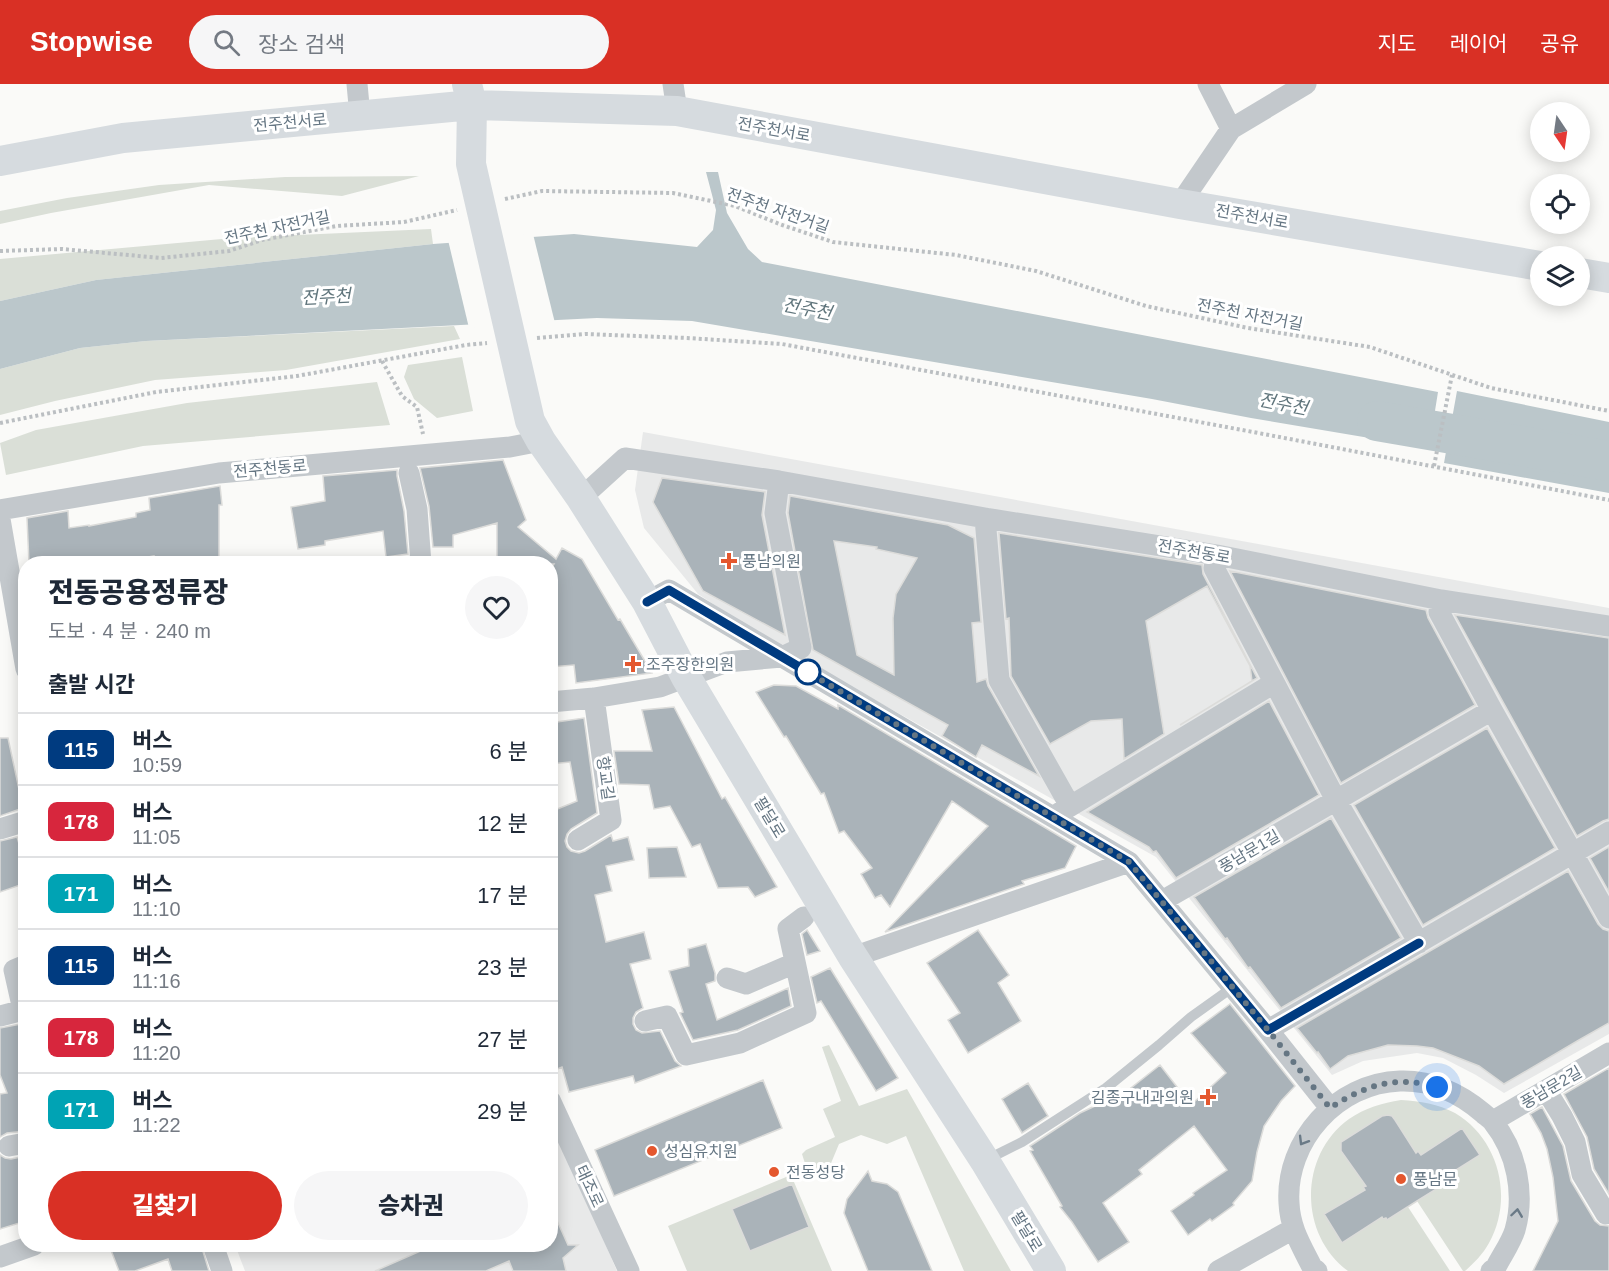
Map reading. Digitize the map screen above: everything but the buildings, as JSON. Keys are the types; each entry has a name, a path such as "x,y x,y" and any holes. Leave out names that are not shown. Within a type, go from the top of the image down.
{"street":[{"path":"357,84 360,116"},
{"path":"1209,84 1231,129"},
{"path":"1180,204 1231,129 1306,84"},
{"path":"469,94 471,164 536,431"},
{"name":"전주천서로","path":"0,161 123,138 360,116 469,94 674,98 1180,204 1530,264"},
{"path":"1590,275 1609,278"},
{"name":"팔달로","path":"536,431 647,602 686,677 854,957 985,1161 1051,1271"},
{"name":"전주천동로","path":"0,510 219,473 510,447 536,431"},
{"name":"전주천동로","path":"581,498 626,458 779,481 985,518 1217,555 1441,600 1609,626"},
{"path":"409,474 417,509 420,556"},
{"path":"558,701 660,687 726,662 782,657 801,648 775,513 779,481"},
{"path":"985,518 999,680 1062,811"},
{"path":"0,519 18,623"},
{"path":"1217,555 1214,568 1336,800 1419,943"},
{"path":"647,602 669,590 782,657 1062,811 1129,862 1330,1108"},
{"path":"1441,600 1439,612 1609,918"},
{"path":"1062,811 1274,683"},
{"name":"향교길","path":"578,840 611,820 594,698"},
{"name":"풍남문1길","path":"1162,901 1492,710"},
{"path":"0,829 18,823"},
{"path":"1268,1030 1609,832"},
{"path":"854,957 1129,862"},
{"path":"645,1021 668,1016 686,1055 740,1043 806,1013 788,929 804,917"},
{"path":"727,978 746,984 795,963"},
{"path":"18,968 14,970 18,988"},
{"path":"0,1016 18,1011"},
{"name":"풍남문2길","path":"1493,1121 1609,1053"},
{"path":"1317,1271 1312,1267 1293,1229 1289,1203 1290,1176 1298,1150 1312,1127 1330,1108 1351,1094 1375,1085 1400,1081 1425,1083 1449,1090 1471,1102 1493,1121 1511,1153 1520,1192 1515,1231 1496,1267 1491,1271"},
{"path":"1546,1090 1575,1142 1582,1174 1606,1214"},
{"name":"태조로","path":"558,1117 629,1271"},
{"path":"1218,1271 1293,1229"},
{"path":"0,1257 18,1251"},
{"path":"215,1252 222,1271"}],"lane":[{"path":"985,1161 1022,1142 1106,1088 1191,1017 1233,987"}],"path":[{"name":"전주천 자전거길","path":"496,201 542,191 672,194 735,206 833,242 956,255 1036,271 1146,306 1248,328 1370,347 1491,388 1609,411"},
{"name":"전주천 자전거길","path":"0,251 62,249 161,258 229,250 262,240 336,226 404,222 462,209"},
{"path":"531,339 586,334 782,344 1434,465 1609,500"},
{"path":"0,423 156,392 297,376 488,343"},
{"path":"382,361 402,396 417,407 423,435"},
{"path":"1434,465 1452,376"}],"shaded area":[{"path":"419,176 342,196 209,185 0,224 0,211 67,198 159,185 285,177"},
{"path":"431,229 433,244 96,280 0,301 0,259 233,238"},
{"path":"454,326 460,339 286,370 155,380 0,415 0,369 80,348 146,341"},
{"path":"462,357 473,411 437,418 414,399 404,377 408,365"},
{"path":"377,382 390,425 143,446 6,475 0,443 36,430 187,403"},
{"path":"643,432 1609,608 1609,1034 1504,1093 1443,1058 1417,1053 1363,1061 1332,1075 1156,857 771,642 698,594 644,528 635,490"},
{"path":"829,1045 859,1106 907,1089 1011,1271 964,1271 906,1136 887,1144 861,1135 839,1144 829,1168 809,1176 802,1154 835,1137 823,1109 841,1101 822,1047"},
{"path":"1401,1100 1442,1107 1455,1113 1470,1124 1492,1154 1501,1189 1497,1226 1484,1251 1465,1271 1417,1201 1408,1207 1450,1271 1348,1271 1332,1255 1320,1237 1313,1216 1311,1195 1314,1173 1321,1153 1333,1134 1349,1119 1374,1106"},
{"path":"558,1136 617,1271 245,1271 238,1252 558,1252"},
{"path":"791,1175 832,1271 687,1271 668,1226"}],"water":[{"path":"706,172 718,172 727,213 748,249 762,262 1438,392 1429,448 692,321 597,318 146,341 80,348 0,369 0,301 96,280 433,244 574,234 697,247 713,230 716,210"},
{"path":"1457,391 1609,422 1609,493 1444,463"}],"pier":[{"path":"533,234 555,323 469,328 448,240"}],"waterway":[{"name":"전주천","path":"1377,421 1609,461"}],"bus line":[{"name":"115","path":"647,602 669,590 1129,862 1268,1030 1419,943"}],"place":[{"name":"풍남의원","path":"729,561"},
{"name":"조주장한의원","path":"633,664"},
{"name":"김종구내과의원","path":"1208,1097"},
{"name":"성심유치원","path":"652,1151"},
{"name":"전동성당","path":"774,1172"},
{"name":"풍남문","path":"1401,1179"}],"route":[{"path":"808,672 801,668 1129,862 1330,1108 1351,1094 1375,1085 1400,1081 1425,1083 1437,1087"}]}
